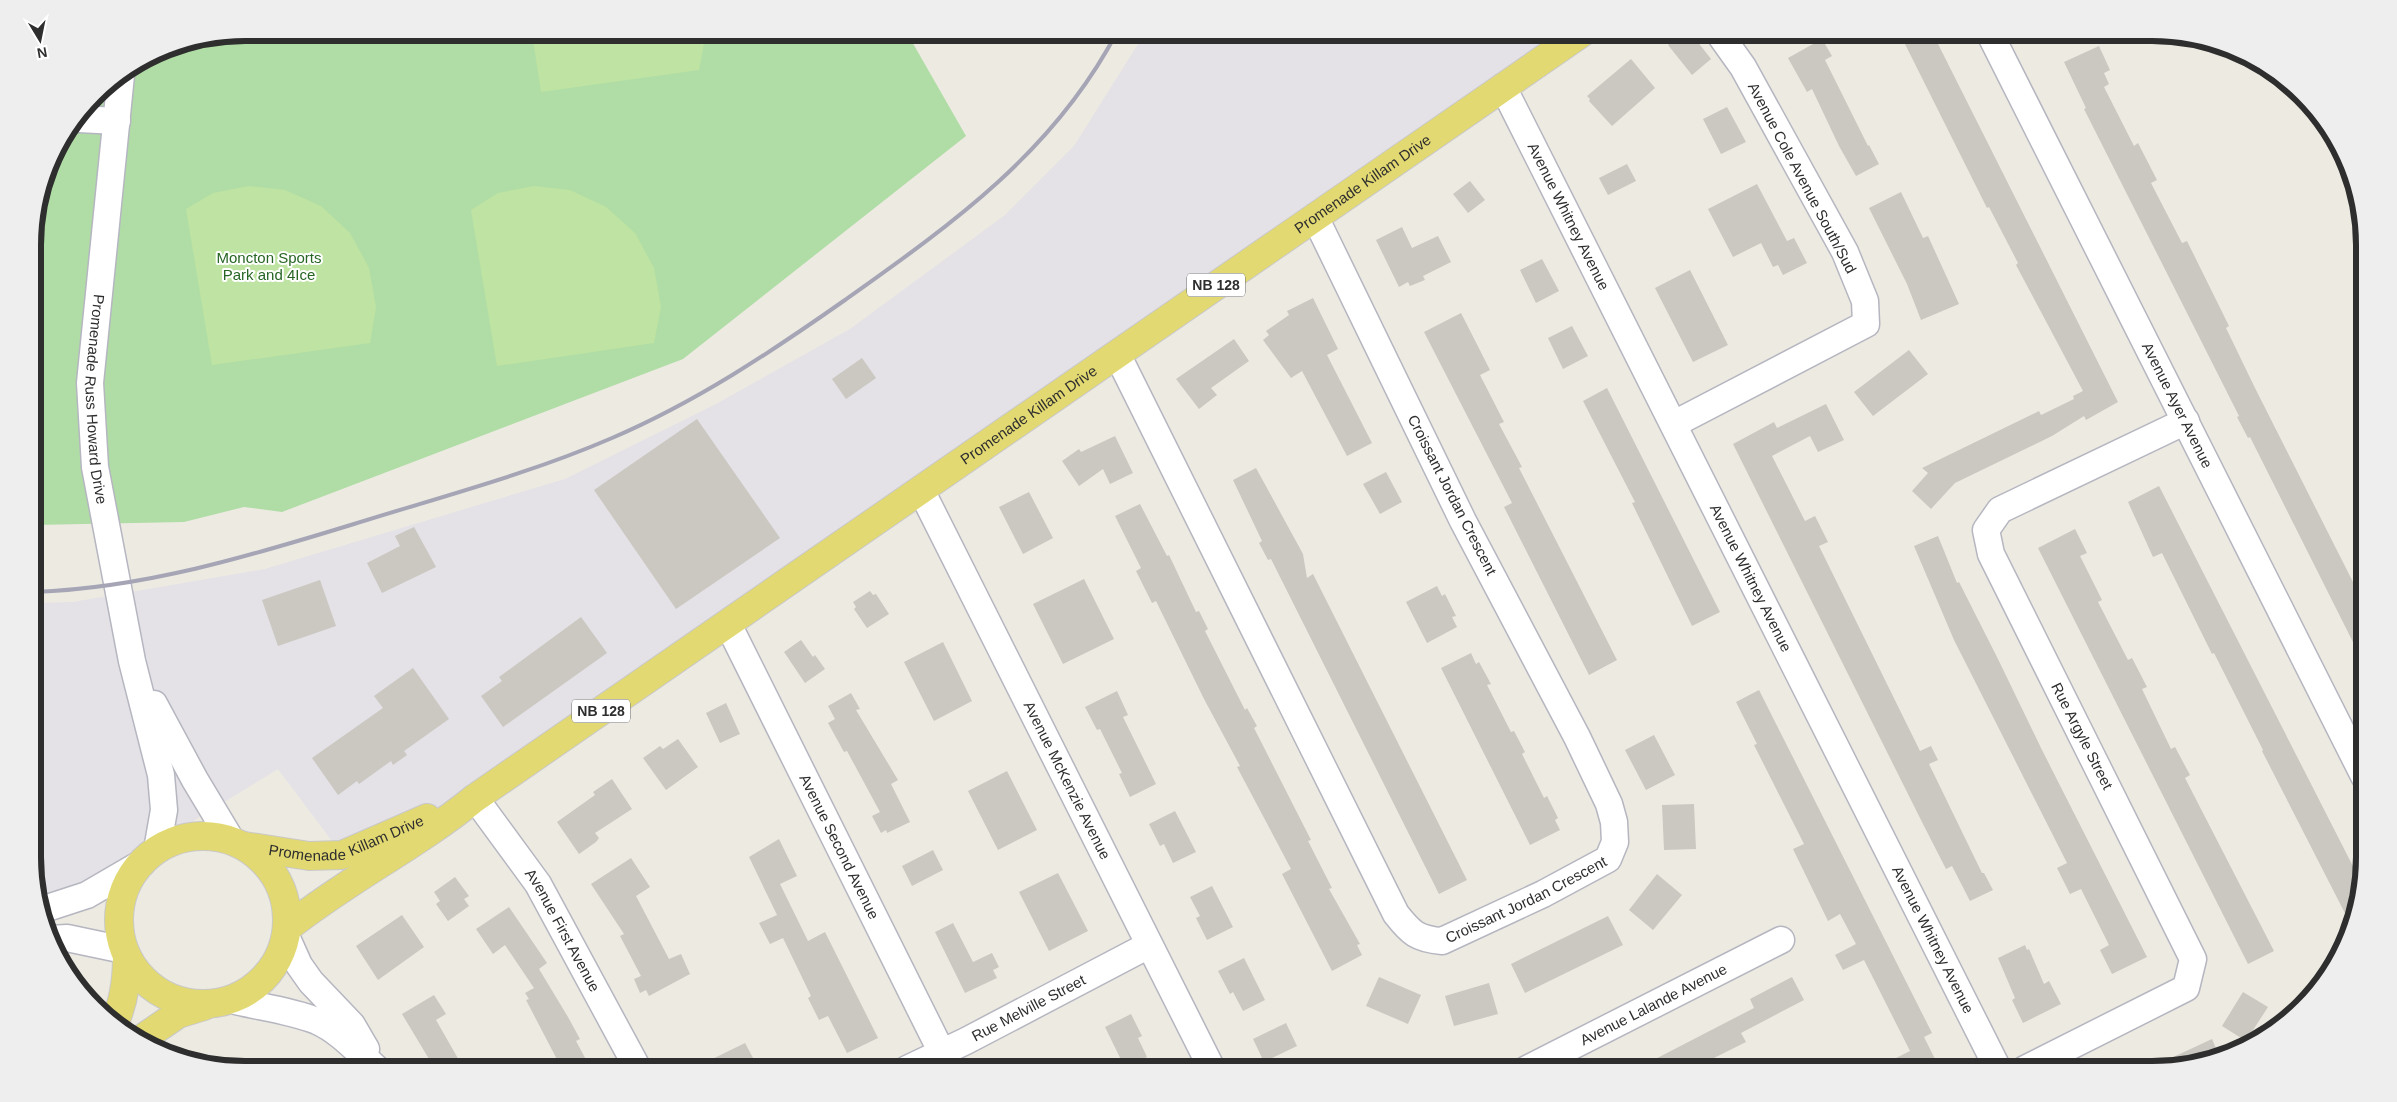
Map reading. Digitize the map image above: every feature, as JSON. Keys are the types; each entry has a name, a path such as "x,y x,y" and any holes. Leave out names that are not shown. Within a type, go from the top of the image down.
{"main road":[{"name":"Promenade Killam Drive","path":"287,932 341,888 446,821 475,798 1569,41"},
{"name":"Promenade Killam Drive","path":"238,843 308,856 342,855 475,798"},
{"path":"146,1035 178,1014 221,1002 253,988 268,974 280,956 287,932 287,911 281,888 272,871 262,860 238,843 212,836 194,836 174,841 149,856 131,876 123,895 119,914 119,929 126,954 134,970 151,987 169,997 189,1004 221,1002"},
{"path":"117,1016 123,1003 127,977 126,954"}],"street":[{"name":"Avenue Cole Avenue South/Sud","path":"1674,424 1866,324 1864,301 1845,252 1743,67 1724,41"},
{"name":"Avenue Ayer Avenue","path":"1994,41 2356,760"},
{"name":"Promenade Russ Howard Drive","path":"120,84 90,383 95,467 132,661 161,775 164,810 149,856"},
{"name":"Avenue Whitney Avenue","path":"1503,87 1994,1061"},
{"path":"85,119 116,121"},
{"name":"Croissant Jordan Crescent","path":"1117,354 1396,914 1409,930 1423,940 1442,941 1543,894 1608,859 1615,842 1614,822 1610,804 1577,737 1463,521 1315,217"},
{"name":"Rue Argyle Street","path":"2040,1061 2186,988 2193,959 1991,554 1986,530 2000,510 2186,421"},
{"name":"Avenue McKenzie Avenue","path":"922,490 1208,1061"},
{"name":"Avenue Second Avenue","path":"728,624 946,1061"},
{"name":"Promenade Russ Howard Drive","path":"132,661 168,732 238,843"},
{"name":"Avenue First Avenue","path":"475,798 538,884 634,1061"},
{"path":"48,908 87,895 149,856"},
{"path":"287,932 299,965 311,982 352,1024 372,1061"},
{"path":"58,938 67,938 126,954"},
{"name":"Avenue Lalande Avenue","path":"1543,1061 1781,940"},
{"name":"Rue Melville Street","path":"946,1061 1149,945"},
{"path":"221,1002 286,1011 318,1022 343,1038 367,1061"}],"shaded area":[{"path":"1140,41 1577,41 362,881 278,769 87,886 47,906 41,857 41,603 73,602 265,569 565,479 716,404 850,329 1005,215 1074,146"}],"green space":[{"name":"Moncton Sports Park and 4Ice","path":"245,41 912,41 966,136 683,359 282,512 244,507 184,522 41,525 41,245 45,205 57,167 69,143 83,121 121,83 155,62 180,52 205,45"},
{"path":"533,41 704,41 699,70 541,92"},
{"path":"249,186 285,190 321,206 350,233 369,268 376,307 370,343 212,365 186,209 213,193"},
{"path":"534,186 570,190 606,207 635,233 654,268 661,307 654,343 497,366 471,210 498,193"}],"building":[{"path":"1673,41 1697,41 1711,59 1692,75 1668,45"},
{"path":"1818,41 1823,41 1832,56 1825,60 1879,164 1856,176 1839,146 1812,89 1807,92 1788,58"},
{"path":"1904,41 1937,41 2118,402 2086,420 2084,416 2052,436 1955,483 1931,509 1912,491 1928,473 1922,468 2039,411 2041,415 2074,399 2073,396 2083,391 2016,265 2018,263 1989,207 1987,208"},
{"path":"2099,46 2110,70 2104,73 2109,84 2104,87 2134,146 2138,143 2157,180 2151,183 2182,243 2187,241 2229,326 2226,328 2255,388 2354,584 2356,583 2356,648 2250,437 2248,438 2237,417 2239,416 2084,109 2086,108 2064,62"},
{"path":"1631,59 1655,88 1612,126 1589,101 1590,99 1587,96"},
{"path":"1727,107 1746,142 1721,154 1703,119"},
{"path":"1627,164 1636,181 1608,195 1599,178"},
{"path":"1470,181 1485,200 1468,213 1453,194"},
{"path":"1757,184 1787,241 1794,238 1807,263 1783,275 1778,265 1773,267 1761,243 1733,257 1708,209"},
{"path":"1901,192 1923,238 1928,236 1959,304 1921,320 1907,284 1869,208"},
{"path":"1402,227 1412,248 1438,236 1451,262 1423,276 1425,280 1410,286 1408,282 1399,287 1376,240"},
{"path":"1542,259 1559,291 1536,303 1520,270"},
{"path":"1690,270 1728,345 1693,362 1655,288"},
{"path":"1313,298 1338,349 1327,355 1372,443 1347,456 1302,371 1291,378 1263,340 1269,335 1266,331 1289,315 1287,311"},
{"path":"1461,313 1490,370 1480,375 1504,422 1499,424 1522,467 1519,468 1617,660 1589,675 1504,507 1512,503 1424,332"},
{"path":"1572,326 1588,356 1563,369 1548,338"},
{"path":"1234,339 1249,361 1211,388 1217,395 1199,409 1176,379"},
{"path":"1909,350 1928,374 1873,416 1854,392"},
{"path":"862,358 876,378 846,399 832,379"},
{"path":"1607,388 1720,612 1692,626 1632,503 1635,502 1583,401"},
{"path":"1826,404 1844,440 1818,452 1810,436 1772,456 1805,521 1815,516 1828,542 1819,546 1920,751 1931,746 1938,760 1929,764 1982,873 1984,873 1993,890 1970,901 1952,866 1946,869 1733,444 1774,422 1777,428"},
{"path":"697,419 780,538 676,609 594,490"},
{"path":"1115,436 1133,473 1110,484 1103,469 1079,486 1062,461 1079,449 1081,452"},
{"path":"1256,468 1303,554 1307,578 1313,574 1467,880 1439,894 1271,559 1268,560 1259,543 1262,541 1233,480"},
{"path":"1386,472 1402,502 1380,514 1363,484"},
{"path":"2159,486 2355,870 2352,897 2347,917 2162,553 2153,557 2128,502"},
{"path":"1029,492 1053,538 1023,554 999,507"},
{"path":"1140,504 1167,556 1169,555 1196,612 1199,611 1208,629 1205,631 1245,710 1247,708 1257,726 1254,728 1311,840 1308,841 1332,888 1329,889 1360,944 1357,945 1362,955 1332,971 1282,874 1291,869 1237,767 1240,766 1204,699 1156,601 1152,603 1136,571 1141,568 1115,516"},
{"path":"414,527 436,567 382,593 367,563 400,546 395,536"},
{"path":"2075,529 2087,553 2080,556 2102,600 2098,602 2128,660 2132,658 2147,687 2142,689 2171,749 2175,747 2190,775 2185,778 2274,951 2248,964 2038,548"},
{"path":"1938,536 1957,583 1959,582 2147,957 2112,974 2100,950 2109,945 2081,889 2070,894 2057,868 2067,863 1954,640 1914,546"},
{"path":"1084,579 1114,639 1063,664 1033,604"},
{"path":"320,580 336,626 278,646 262,600"},
{"path":"1437,586 1442,596 1445,594 1456,616 1452,617 1457,627 1427,643 1406,602"},
{"path":"870,591 873,595 876,594 889,614 867,628 854,609 856,607 853,602"},
{"path":"581,617 607,653 503,727 481,696 502,681 499,677"},
{"path":"801,640 813,657 815,655 825,669 805,683 784,652"},
{"path":"943,642 972,701 934,721 904,662"},
{"path":"1471,653 1476,664 1479,662 1491,684 1487,685 1511,732 1514,731 1525,752 1522,754 1544,798 1547,796 1558,818 1555,820 1560,830 1530,845 1441,668"},
{"path":"413,668 449,719 404,751 407,755 393,765 391,761 359,784 357,781 338,795 312,758 383,708 374,696"},
{"path":"1759,690 1932,1033 1924,1037 1936,1061 1890,1061 1910,1051 1864,960 1843,970 1835,955 1856,944 1840,914 1828,921 1793,849 1804,844 1754,745 1757,744 1736,702"},
{"path":"1117,691 1128,715 1123,717 1156,784 1130,797 1119,774 1122,773 1100,729 1097,730 1085,707"},
{"path":"851,693 860,709 856,710 898,780 891,784 910,822 887,833 886,830 881,833 872,816 880,812 847,751 844,752 828,723 835,719 828,706"},
{"path":"726,703 740,734 720,743 706,713"},
{"path":"1654,735 1675,775 1646,790 1625,750"},
{"path":"678,739 698,767 666,790 643,758 660,746 663,749"},
{"path":"1007,771 1037,830 998,850 968,791"},
{"path":"612,779 632,809 595,833 599,838 596,842 579,854 557,822 595,795 593,792"},
{"path":"1694,804 1696,849 1664,850 1662,805"},
{"path":"1175,811 1196,852 1173,863 1164,844 1160,846 1149,824"},
{"path":"779,839 797,876 780,884 808,941 825,932 878,1038 847,1053 828,1016 819,1020 808,998 811,996 783,938 770,944 759,923 777,915 749,857"},
{"path":"933,850 943,870 912,886 902,866"},
{"path":"631,858 650,887 636,896 669,959 681,954 690,974 649,996 646,990 640,993 634,979 641,976 620,936 624,934 591,884"},
{"path":"1058,873 1088,931 1049,951 1019,892"},
{"path":"1657,874 1682,895 1653,930 1629,910"},
{"path":"455,877 469,896 464,899 469,906 448,921 436,904 440,901 434,892"},
{"path":"1212,886 1233,927 1207,940 1196,918 1200,916 1190,897"},
{"path":"509,907 547,963 539,969 580,1039 576,1041 587,1061 558,1061 526,1000 529,999 525,993 534,988 505,945 493,954 476,929"},
{"path":"402,915 424,947 378,980 356,946"},
{"path":"1608,916 1623,945 1525,993 1511,964"},
{"path":"953,923 973,962 992,953 999,967 993,970 997,978 965,993 935,932"},
{"path":"2025,945 2027,950 2029,949 2044,984 2049,981 2061,1004 2023,1023 2012,1000 2015,998 1998,958"},
{"path":"1244,958 1265,1000 1243,1011 1233,992 1230,994 1218,971"},
{"path":"1379,977 1421,995 1408,1024 1366,1006"},
{"path":"1792,977 1804,1000 1741,1033 1746,1042 1708,1061 1651,1061 1754,1008 1750,999"},
{"path":"1489,983 1498,1014 1454,1026 1445,996"},
{"path":"2243,992 2268,1007 2249,1036 2243,1039 2222,1026"},
{"path":"434,995 446,1014 436,1020 459,1061 430,1061 402,1014"},
{"path":"1131,1014 1142,1036 1138,1038 1147,1057 1139,1061 1122,1061 1105,1027"},
{"path":"1286,1023 1297,1046 1264,1061 1253,1039"},
{"path":"2212,1039 2217,1050 2192,1057 2167,1060"},
{"path":"745,1043 755,1061 708,1061"}],"railway":[{"path":"41,591 116,584 156,577 276,548 549,463 612,438 673,409 732,375 845,300 924,243 998,182 1063,114 1092,75 1112,41"}]}
